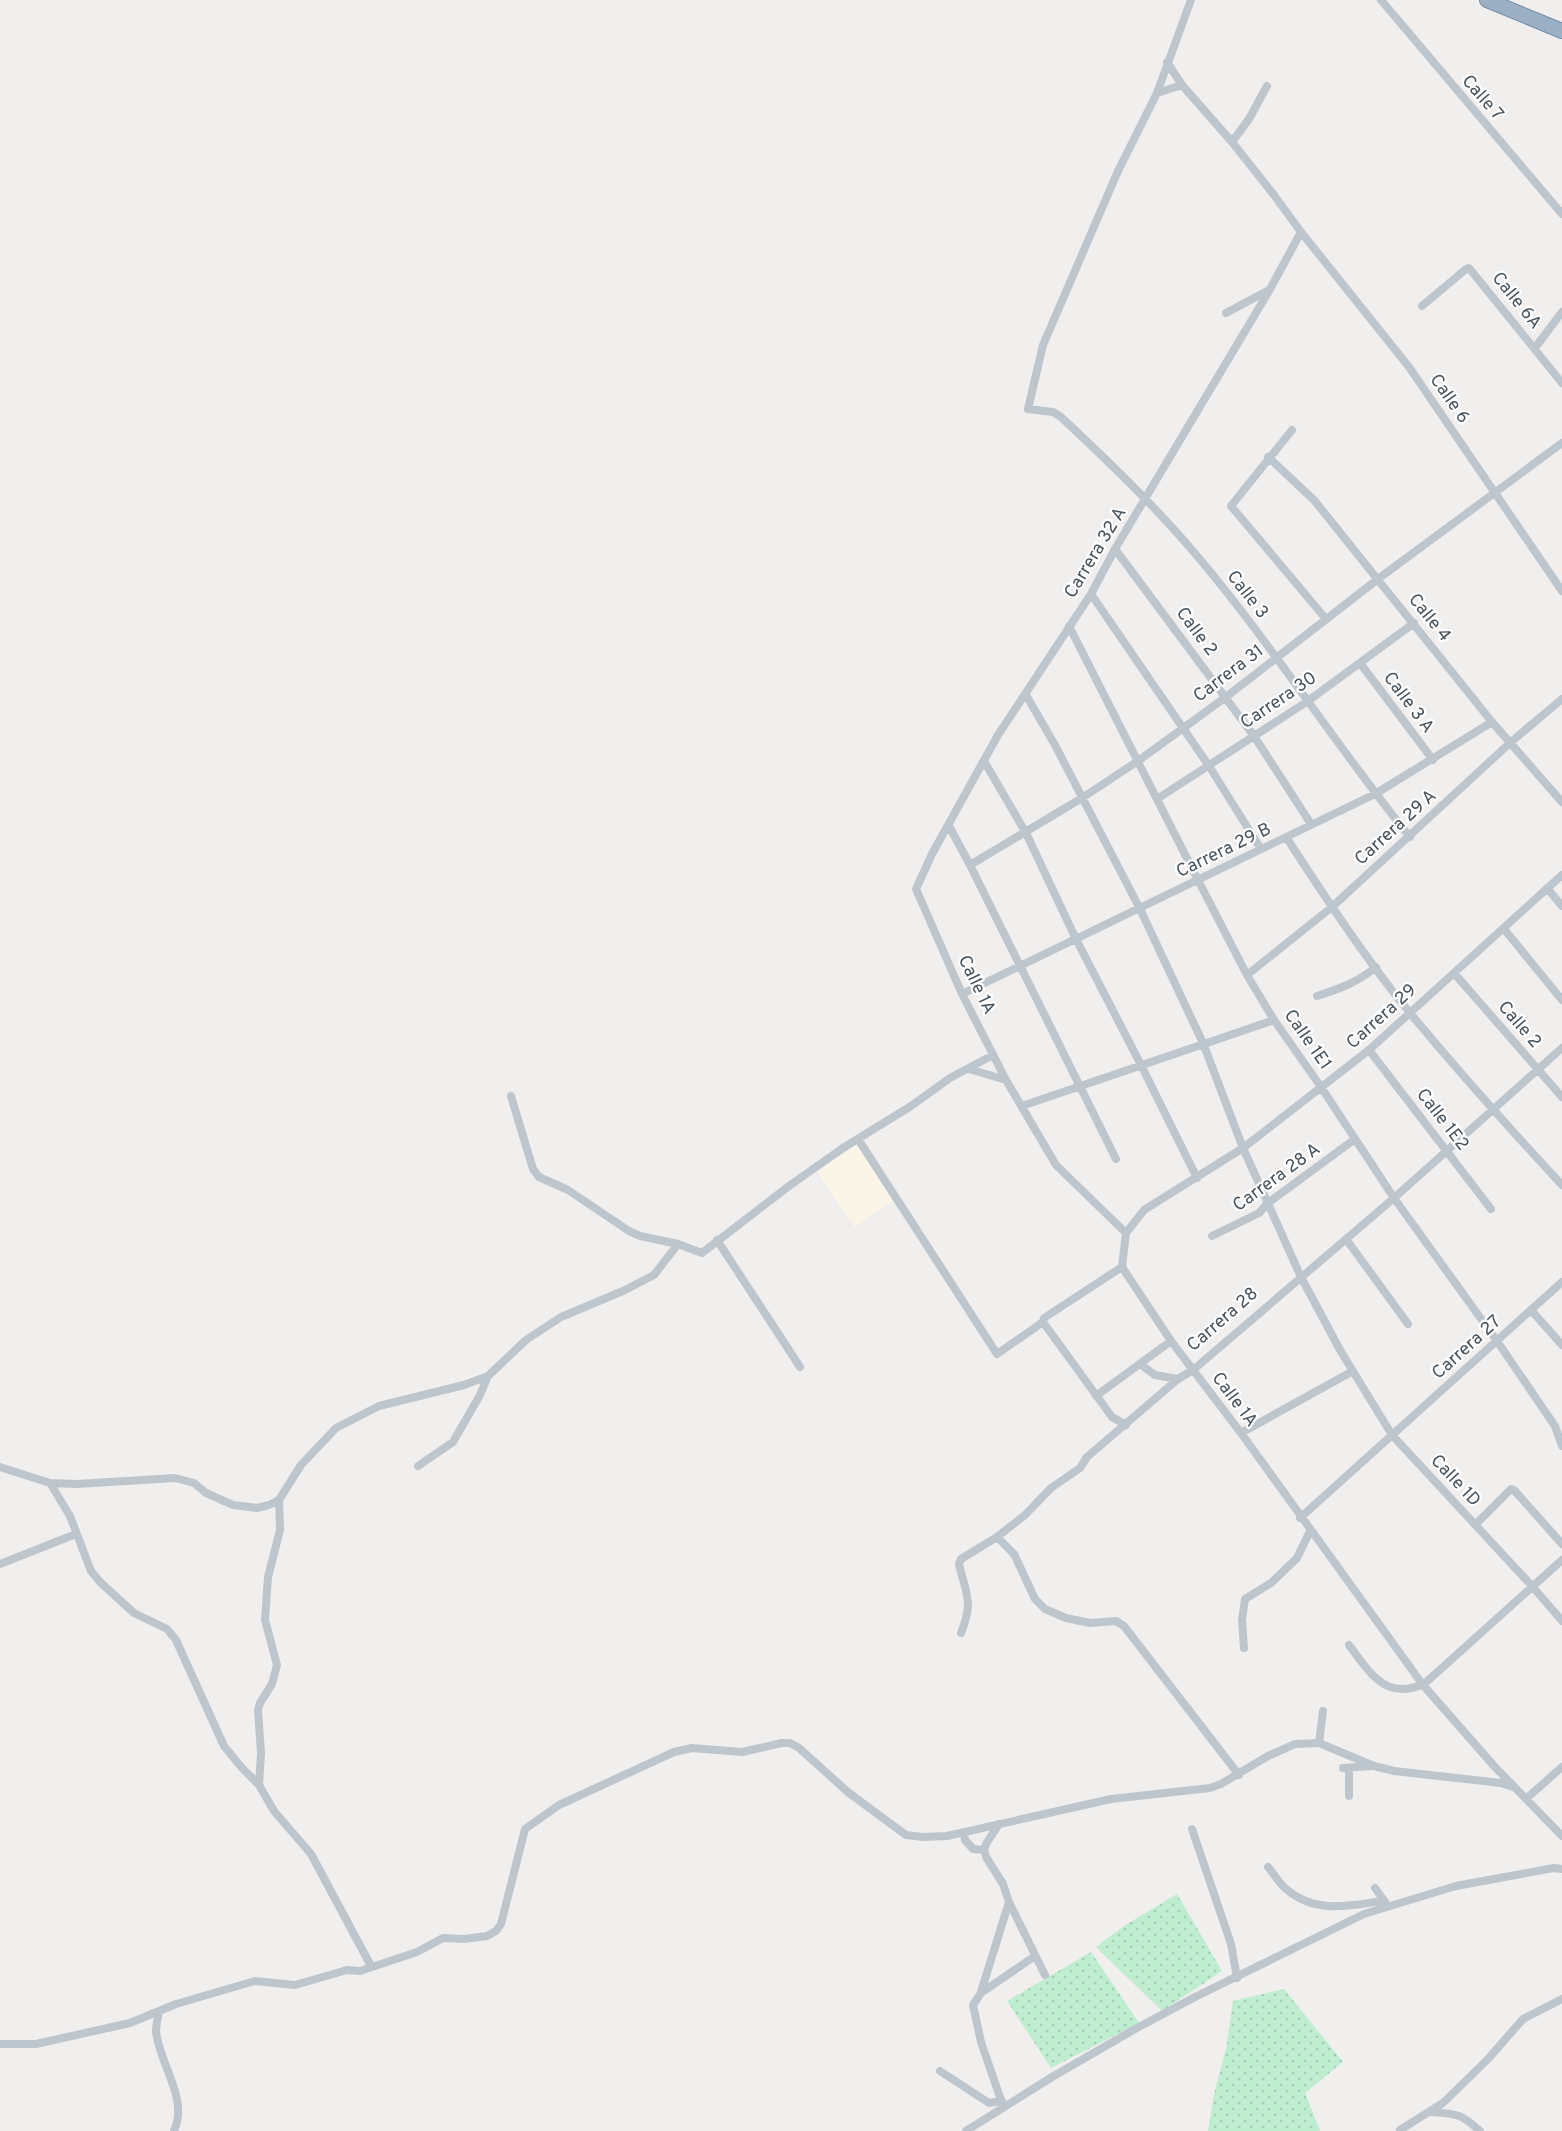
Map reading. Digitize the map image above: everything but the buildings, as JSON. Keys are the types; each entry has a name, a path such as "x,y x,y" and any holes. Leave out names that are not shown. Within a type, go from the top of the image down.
{"highway":[{"path":"1487,0 1562,31"}],"street":[{"path":"1157,93 1191,0"},
{"name":"Calle 7","path":"1381,0 1562,214"},
{"name":"Calle 6","path":"1167,62 1182,85 1232,142 1300,232 1409,368 1497,493 1562,591"},
{"path":"1157,93 1182,85"},
{"path":"1232,142 1249,119 1267,86"},
{"name":"Calle 3","path":"1157,93 1118,171 1043,345 1028,410 1053,412 1061,417 1146,498 1199,558 1277,657 1375,794 1410,837"},
{"name":"Carrera 32 A","path":"916,887 998,735 1091,594 1115,549 1269,291 1300,232"},
{"name":"Calle 6A","path":"1422,306 1469,268 1562,383"},
{"path":"1226,312 1269,291"},
{"path":"1535,348 1562,312"},
{"path":"1292,430 1231,504 1232,509 1326,619"},
{"path":"1497,493 1562,443"},
{"name":"Calle 4","path":"1269,457 1314,500 1492,722 1562,802"},
{"name":"Carrera 31","path":"970,866 1138,761 1226,697 1378,579 1497,493"},
{"name":"Calle 2","path":"1115,549 1254,736 1311,824"},
{"path":"1091,594 1209,766 1262,849"},
{"name":"Carrera 30","path":"1157,799 1308,701 1414,623"},
{"name":"Calle 1E1","path":"1069,626 1247,975 1274,1020 1394,1198 1555,1426 1562,1446"},
{"name":"Calle 3 A","path":"1360,663 1433,760"},
{"name":"Calle 1D","path":"1026,695 1140,909 1203,1043 1243,1148 1301,1277 1340,1350 1392,1435 1562,1621"},
{"name":"Carrera 29 A","path":"1247,975 1332,907 1511,742 1562,699"},
{"name":"Carrera 29 B","path":"962,994 1375,794 1492,722"},
{"path":"984,761 1026,833 1076,939 1197,1178"},
{"path":"949,826 1116,1159"},
{"path":"1286,837 1332,907 1409,1012 1493,1110 1562,1185"},
{"name":"Carrera 29","path":"1126,1233 1144,1210 1243,1148 1369,1050 1562,874"},
{"name":"Calle 1A","path":"916,887 962,994 1006,1080 1056,1165 1126,1233"},
{"path":"1547,888 1562,906"},
{"path":"1504,929 1562,1000"},
{"path":"1317,996 1349,985 1363,978 1376,967"},
{"name":"Calle 2","path":"1455,973 1562,1097"},
{"path":"1022,1107 1274,1020"},
{"name":"Carrera 28","path":"961,1633 969,1606 959,1564 961,1559 997,1537 1025,1515 1051,1488 1080,1468 1087,1457 1178,1379 1193,1370 1394,1198 1562,1048"},
{"name":"Calle 1E2","path":"1369,1050 1491,1209"},
{"path":"511,1096 533,1169 539,1177 568,1190 629,1231 702,1253 789,1186 950,1078 993,1054"},
{"path":"969,1069 1006,1080"},
{"name":"Carrera 28 A","path":"1212,1236 1259,1214 1269,1203 1355,1138"},
{"path":"858,1139 997,1354 1042,1322 1044,1318 1122,1267 1126,1233"},
{"path":"1346,1239 1408,1324"},
{"path":"717,1240 800,1367"},
{"path":"0,1467 50,1483 77,1484 175,1478 194,1483 206,1493 233,1505 257,1508 269,1505 279,1500 301,1465 336,1428 380,1406 464,1385 488,1376 526,1340 561,1317 654,1275 678,1244"},
{"name":"Calle 1A","path":"1122,1267 1171,1341 1241,1433 1300,1518 1423,1684 1494,1766 1562,1836"},
{"name":"Carrera 27","path":"1300,1518 1562,1282"},
{"path":"1531,1310 1562,1345"},
{"path":"1042,1322 1112,1417 1126,1425"},
{"path":"1096,1396 1171,1341"},
{"path":"1140,1364 1155,1375 1178,1379"},
{"path":"1241,1433 1353,1371"},
{"path":"418,1466 453,1442 480,1395 488,1376"},
{"path":"1555,1426 1562,1420"},
{"path":"50,1483 70,1516 92,1571 100,1582 134,1613 167,1629 176,1640 224,1746 259,1785 274,1811 311,1854 371,1966"},
{"path":"1475,1525 1507,1491 1512,1489 1562,1544"},
{"path":"259,1785 261,1753 258,1710 277,1673 265,1620 268,1577 280,1530 279,1500"},
{"path":"1244,1648 1242,1620 1245,1599 1271,1583 1297,1558 1310,1531"},
{"path":"0,1564 76,1534"},
{"path":"997,1537 1014,1554 1035,1599 1045,1609 1066,1618 1090,1623 1116,1621 1124,1626 1239,1775"},
{"path":"1349,1645 1377,1680 1385,1686 1403,1689 1423,1684 1562,1560"},
{"path":"1319,1743 1323,1711"},
{"path":"0,2044 36,2044 130,2023 176,2004 255,1981 294,1985 346,1970 360,1971 417,1952 443,1938 464,1939 487,1936 501,1924 525,1829 560,1804 674,1752 692,1748 742,1752 790,1743 906,1835 935,1836 964,1832 1111,1799 1184,1789 1210,1788 1295,1744 1319,1743 1374,1766 1394,1771 1501,1783 1517,1788"},
{"path":"1349,1796 1346,1769 1374,1766"},
{"path":"1527,1798 1562,1767"},
{"path":"999,1824 984,1850 986,1857 1003,1884 1009,1902 1045,1974"},
{"path":"1192,1829 1231,1944 1237,1978"},
{"path":"964,1832 965,1840 973,1849 984,1850"},
{"path":"1268,1867 1284,1888 1295,1896 1320,1907 1337,1908 1385,1903 1456,1886 1562,1869"},
{"path":"1375,1888 1385,1903"},
{"path":"981,1993 1009,1902"},
{"path":"966,2131 1003,2104 1135,2029 1385,1903"},
{"path":"1003,2104 981,2042 973,2010 975,2000 981,1993 1035,1956"},
{"path":"1400,2130 1443,2103 1488,2059 1523,2019 1562,1999"},
{"path":"159,2012 156,2030 178,2103 179,2120 174,2131"},
{"path":"940,2071 989,2103 1003,2104"},
{"path":"1430,2112 1457,2114 1480,2131"}],"shaded area":[{"path":"859,1143 894,1200 855,1227 817,1172"}],"green space":[{"path":"1177,1894 1222,1971 1162,2011 1096,1947 1124,1926"},
{"path":"1091,1952 1139,2023 1051,2068 1007,2001"},
{"path":"1284,1989 1343,2062 1305,2093 1320,2131 1208,2131 1214,2094 1226,2049 1233,2001"}]}
